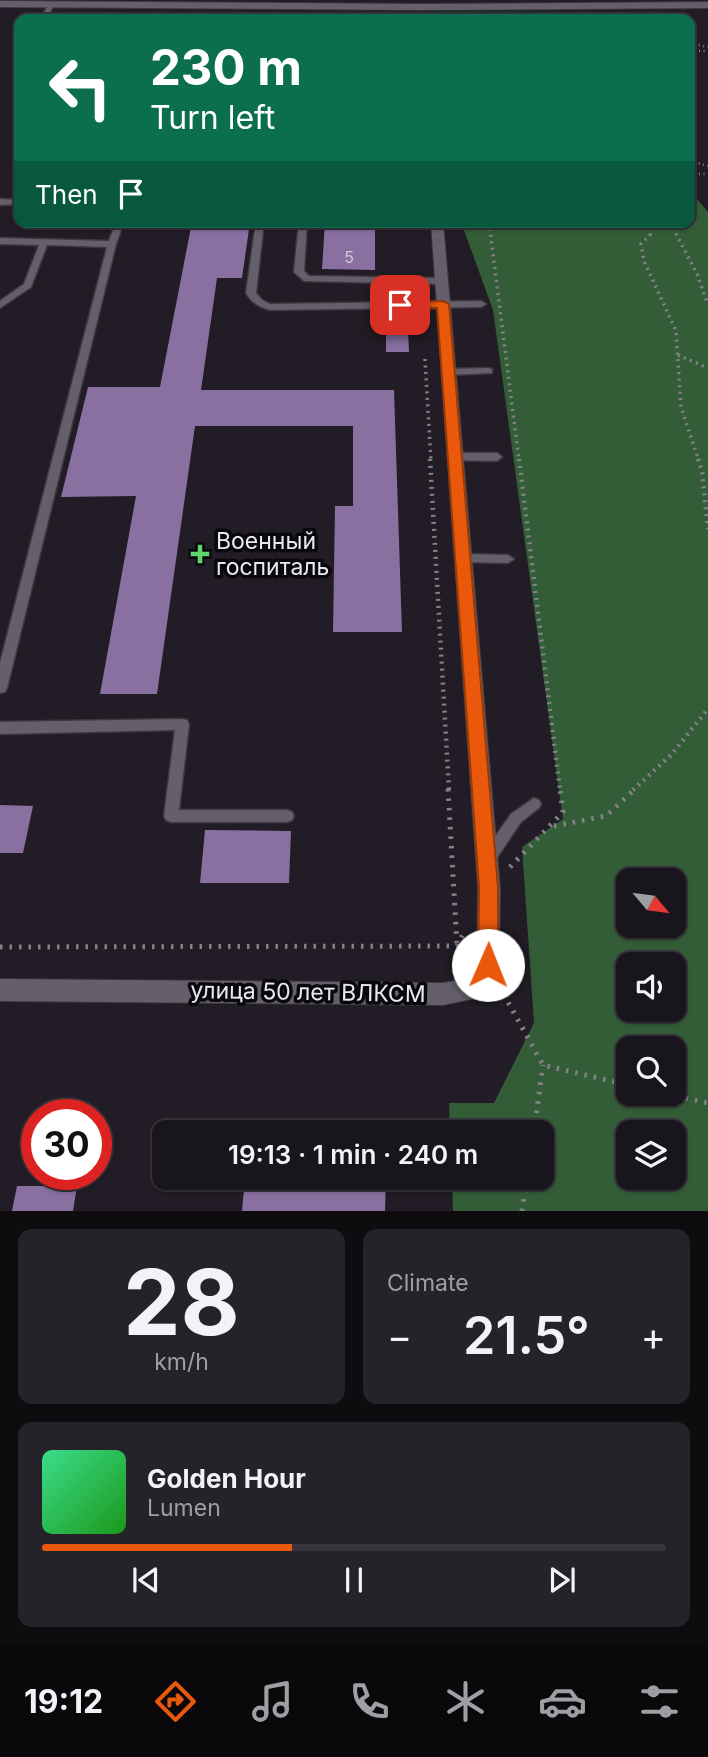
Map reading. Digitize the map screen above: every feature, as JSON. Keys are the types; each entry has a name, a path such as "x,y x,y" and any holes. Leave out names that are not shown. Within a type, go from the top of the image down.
{"street":[{"path":"0,4 419,7 708,5"},
{"path":"419,7 420,14"},
{"path":"437,228 489,888 488,965"},
{"name":"улица 50 лет ВЛКСМ","path":"0,990 443,994 473,989 488,965"}],"lane":[{"path":"46,14 51,4"},
{"path":"0,688 6,640 118,228"},
{"path":"259,228 251,293 254,300 270,307 481,304"},
{"path":"303,228 299,272 307,279 441,281"},
{"path":"0,241 112,244"},
{"path":"0,304 28,285 44,242"},
{"path":"448,372 488,372"},
{"path":"454,457 497,457"},
{"path":"463,558 508,559"},
{"path":"0,728 182,724 171,817 287,816"},
{"path":"486,862 516,818 534,804"}],"path":[{"path":"489,888 564,812 490,228"},
{"path":"647,228 650,235 641,244 644,261 676,331 681,407 702,471 708,529"},
{"path":"673,228 697,274 708,305"},
{"path":"424,347 457,946"},
{"path":"678,355 708,368"},
{"path":"554,826 606,816 671,755 708,709"},
{"path":"457,946 470,923"},
{"path":"0,947 457,946"},
{"path":"488,965 543,1065 536,1120"},
{"path":"543,1065 616,1082"},
{"path":"686,1098 708,1103"},
{"path":"523,1211 526,1190"}],"green space":[{"path":"434,11 640,14 434,14"},
{"path":"695,197 708,212 708,1211 453,1211 452,1190 554,1190 554,1120 450,1120 449,1103 494,1103 534,1023 522,847 563,819 493,310 463,228 695,228"}],"building":[{"path":"191,228 249,228 242,278 217,278 201,390 394,390 402,632 333,632 335,506 353,506 353,426 195,426 157,694 100,694 136,496 61,497 88,387 160,387"},
{"path":"325,228 375,228 375,270 322,269"},
{"path":"386,328 408,328 409,352 386,352"},
{"path":"0,805 33,806 23,853 0,853"},
{"path":"205,830 291,831 289,883 200,883"},
{"path":"17,1186 21,1186 21,1190 76,1190 73,1211 12,1211"},
{"path":"244,1190 386,1190 385,1211 242,1211"}],"place":[{"name":"Военный госпиталь","path":"200,554"}],"route":[{"path":"400,305 443,304 489,888 488,965"}]}
